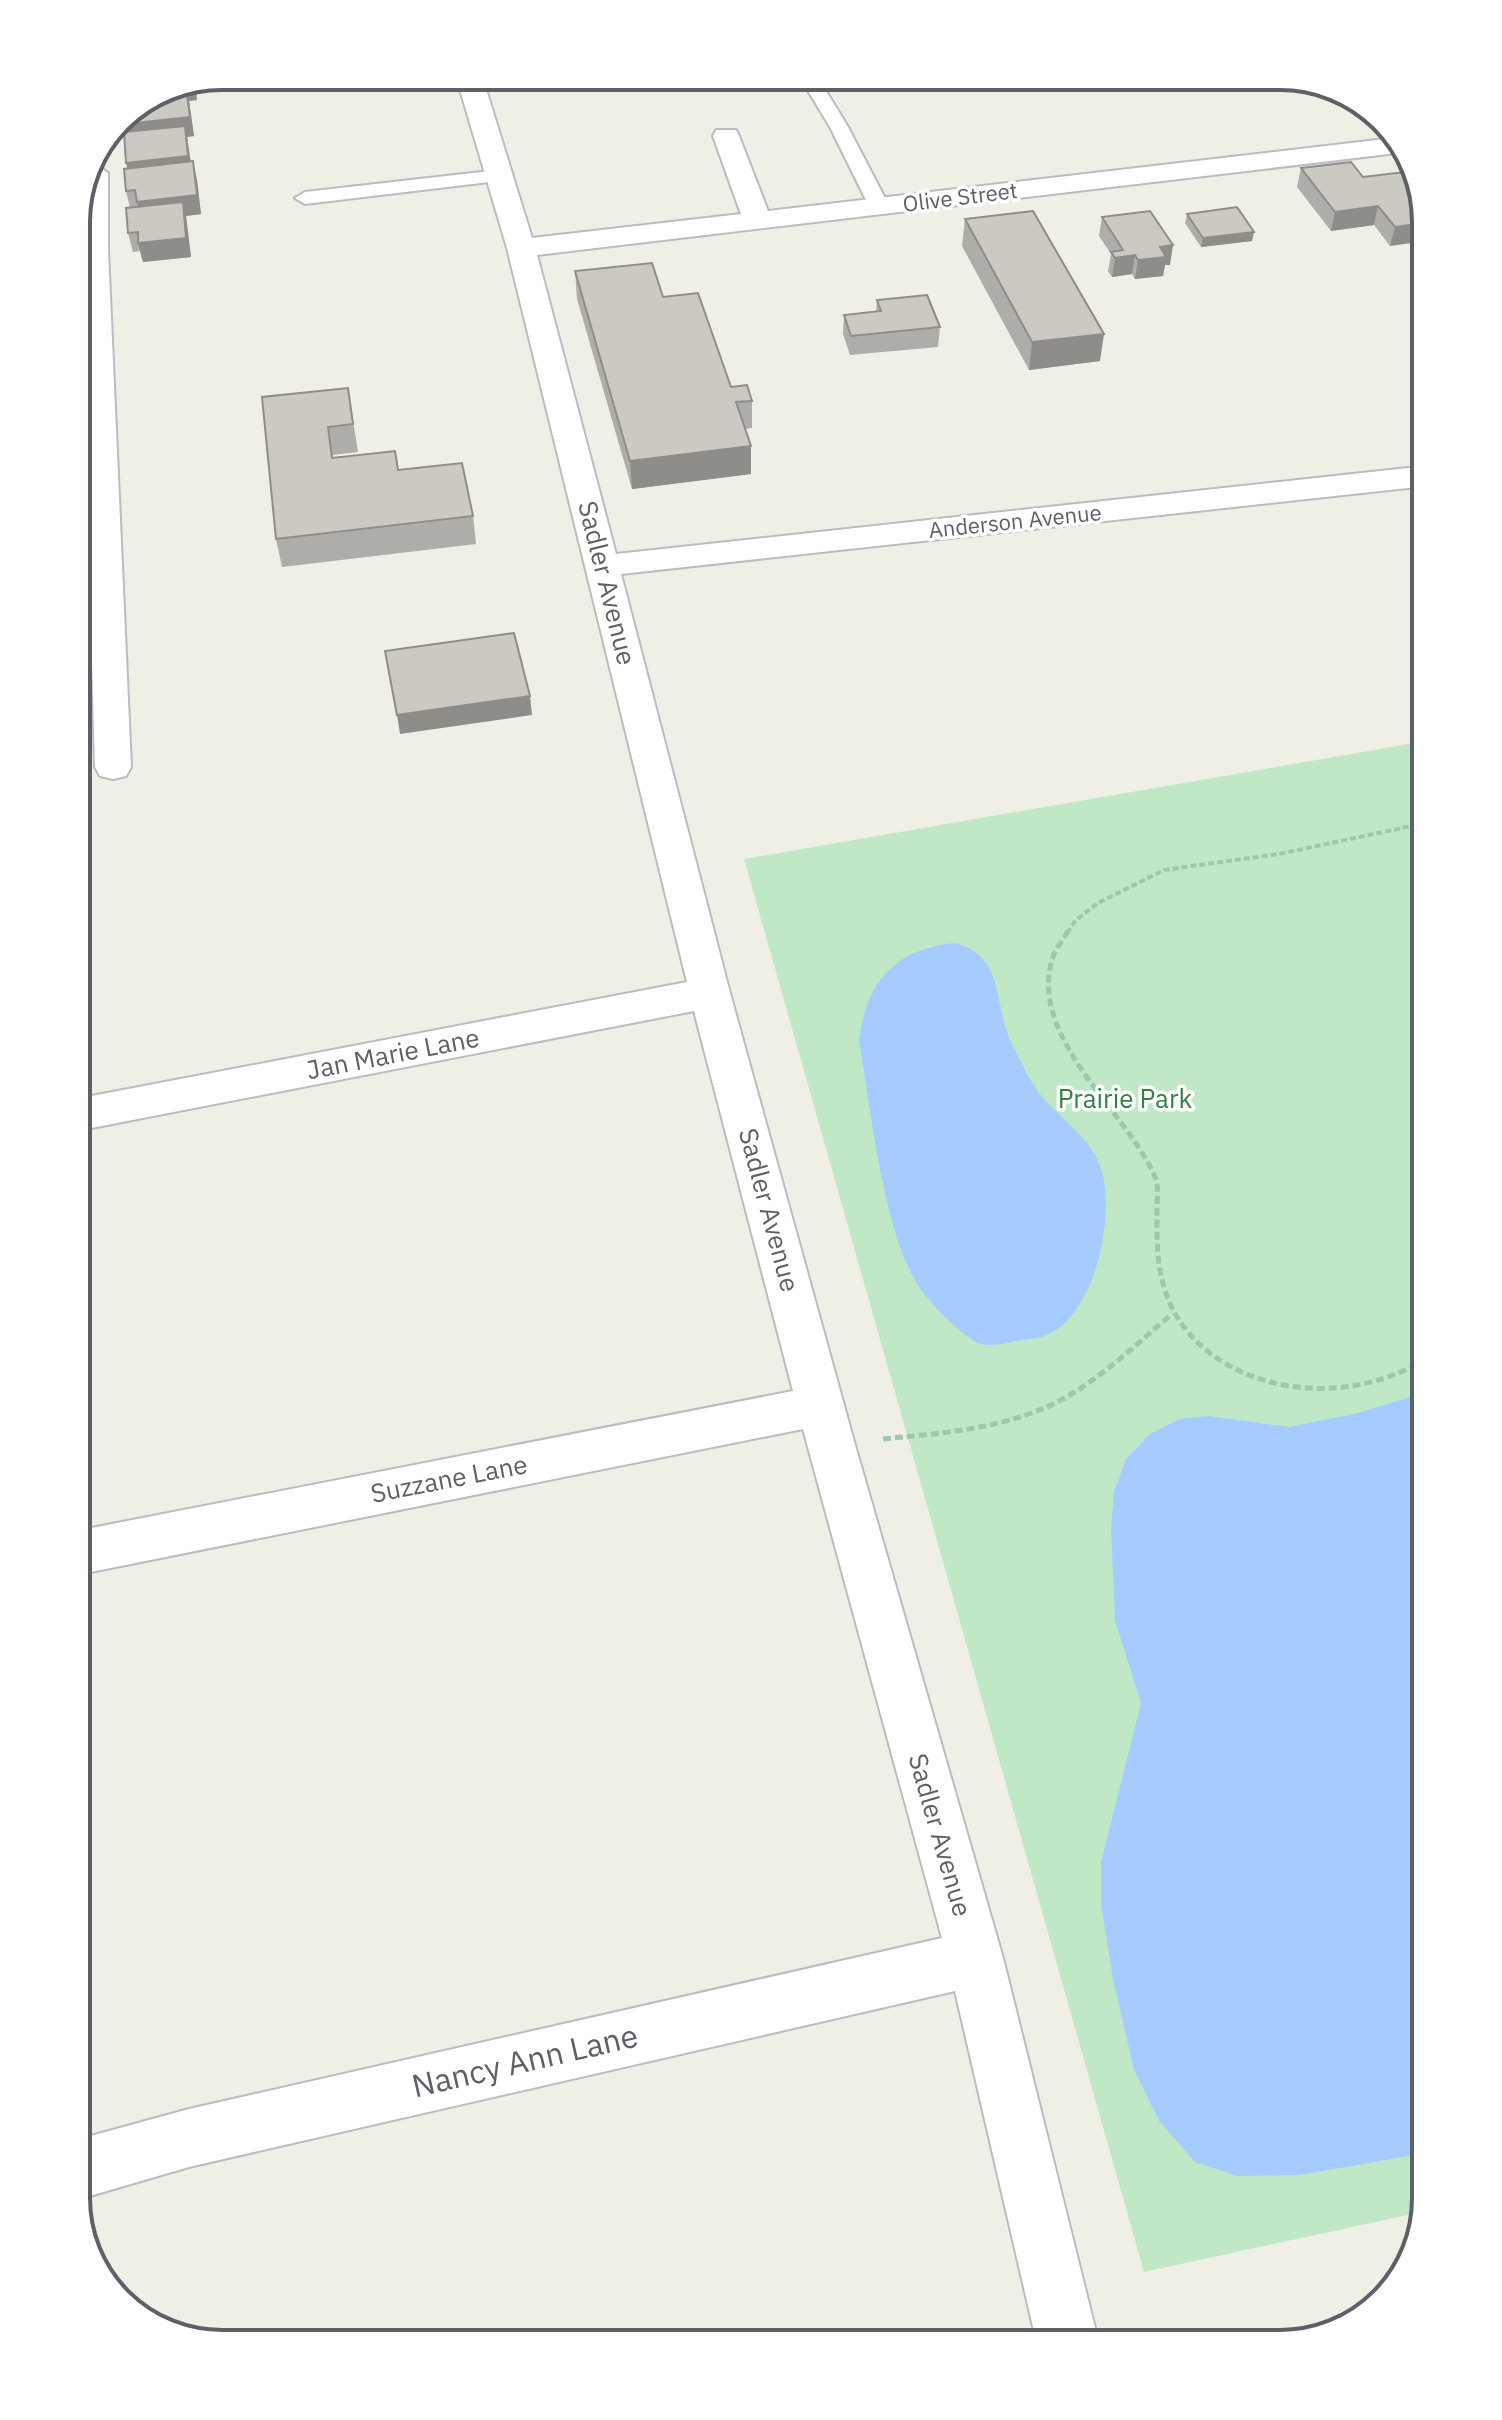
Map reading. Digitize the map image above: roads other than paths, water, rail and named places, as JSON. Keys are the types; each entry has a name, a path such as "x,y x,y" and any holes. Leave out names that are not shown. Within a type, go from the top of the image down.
{"street":[{"name":"Sadler Avenue","path":"473,90 521,248 710,993 826,1425 975,1958 1065,2330"},
{"path":"726,136 758,220"},
{"name":"Olive Street","path":"521,248 1388,146"},
{"path":"90,423 113,767"},
{"name":"Anderson Avenue","path":"603,566 1412,478"},
{"name":"Jan Marie Lane","path":"90,1112 710,993"},
{"name":"Suzzane Lane","path":"90,1551 826,1425"},
{"name":"Nancy Ann Lane","path":"90,2166 189,2138 975,1958"}],"lane":[{"path":"817,90 879,206"},
{"path":"305,198 499,176"}],"water":[{"path":"956,943 972,950 991,972 1007,1031 1025,1071 1040,1094 1090,1147 1101,1168 1105,1188 1106,1211 1098,1261 1078,1307 1064,1324 1047,1335 994,1345 974,1341 947,1319 919,1287 907,1264 887,1203 859,1042 868,1002 887,972 916,952"},
{"path":"1412,1396 1412,2155 1300,2175 1237,2176 1195,2162 1159,2121 1134,2070 1113,1979 1101,1904 1101,1862 1141,1703 1115,1621 1111,1529 1114,1491 1126,1459 1150,1434 1180,1419 1209,1416 1289,1427 1358,1413"}],"park label":[{"name":"Prairie Park","path":"1125,1099"}]}
